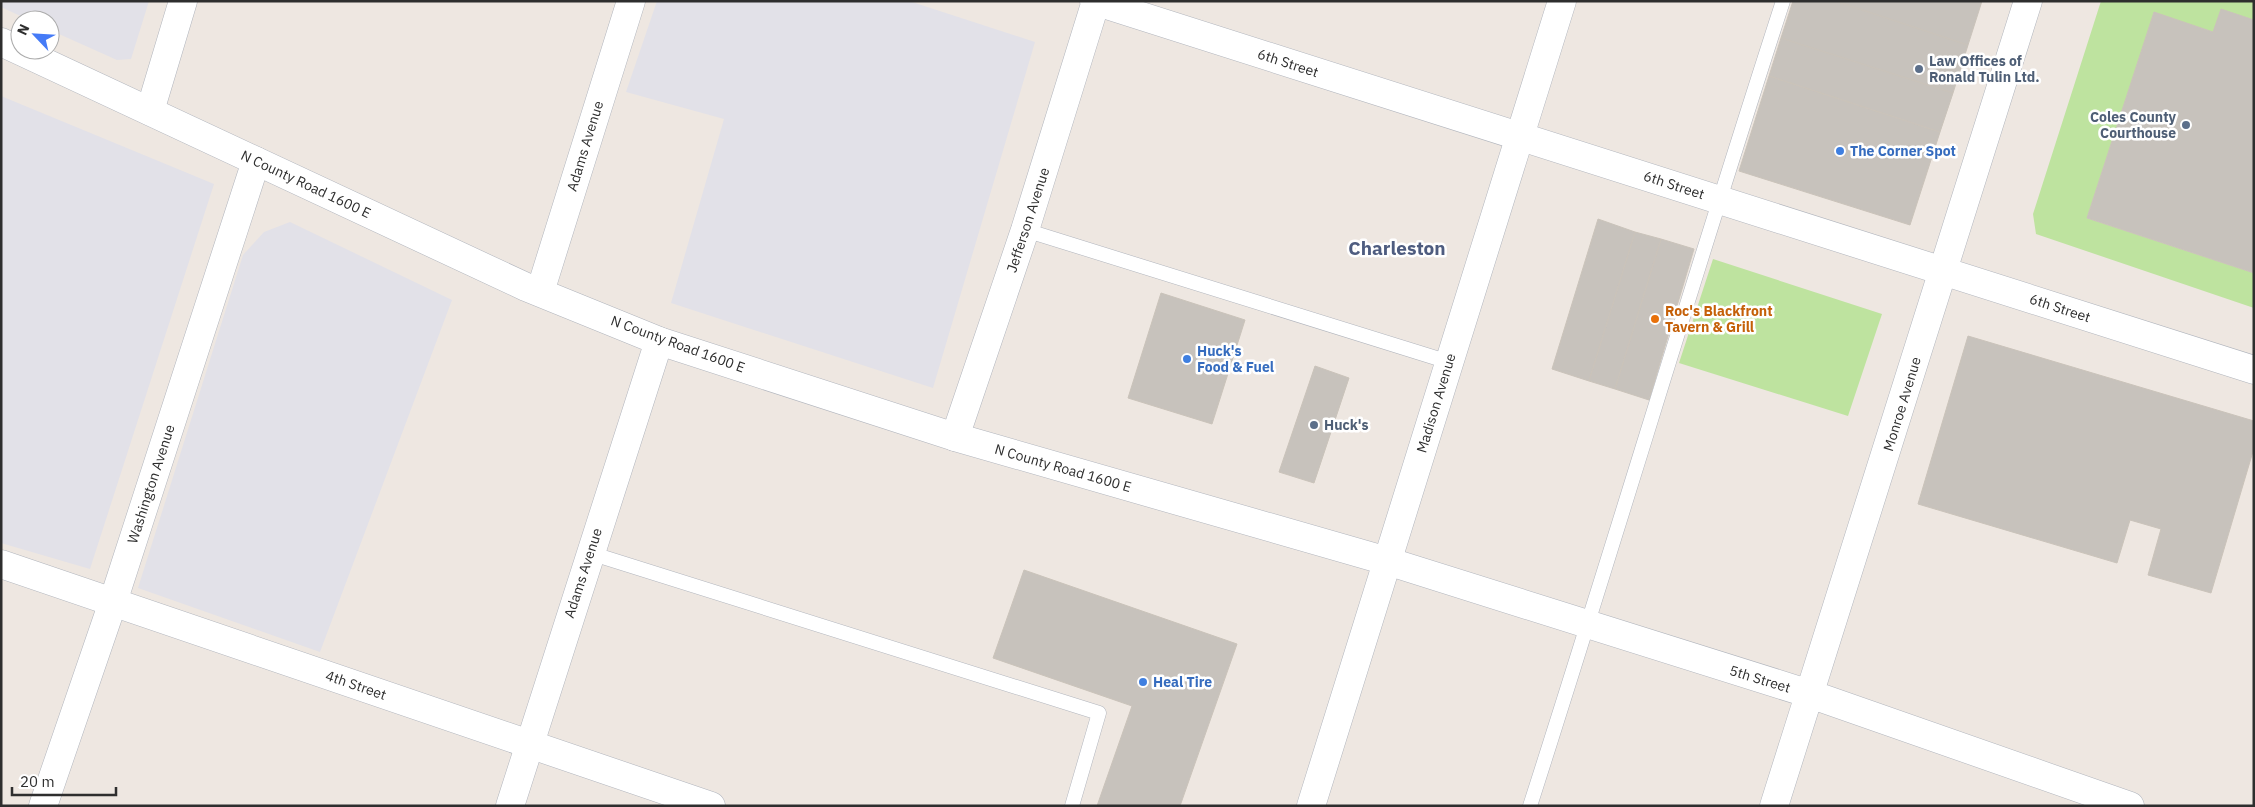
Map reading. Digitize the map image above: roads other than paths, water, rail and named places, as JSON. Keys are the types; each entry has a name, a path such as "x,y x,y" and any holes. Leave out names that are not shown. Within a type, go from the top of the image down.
{"street":[{"path":"150,111 183,1"},
{"name":"Adams Avenue","path":"540,292 631,1"},
{"name":"Madison Avenue","path":"1311,806 1562,1"},
{"name":"Monroe Avenue","path":"1774,806 2028,1"},
{"name":"6th Street","path":"1095,2 2254,370"},
{"name":"Jefferson Avenue","path":"956,437 1025,230 1095,2"},
{"name":"N County Road 1600 E","path":"1,42 526,287 659,340 956,437 1387,561"},
{"name":"Washington Avenue","path":"43,806 113,602 256,161"},
{"name":"Adams Avenue","path":"510,806 659,340"},
{"name":"5th Street","path":"1387,561 1810,694 2130,806"},
{"name":"4th Street","path":"1,564 711,806"}],"lane":[{"path":"1530,806 1718,200 1783,1"},
{"path":"1025,230 1449,362"},
{"path":"590,553 1099,713 1072,806"}],"place":[{"name":"Law Offices of Ronald Tulin Ltd.","path":"1919,69"},
{"name":"Coles County Courthouse","path":"2186,125"},
{"name":"The Corner Spot","path":"1840,151"},
{"name":"Roc's Blackfront Tavern & Grill","path":"1655,319"},
{"name":"Huck's Food & Fuel","path":"1187,359"},
{"name":"Huck's","path":"1314,425"},
{"name":"Heal Tire","path":"1143,682"}],"district":[{"name":"Charleston","path":"1397,248"}]}
